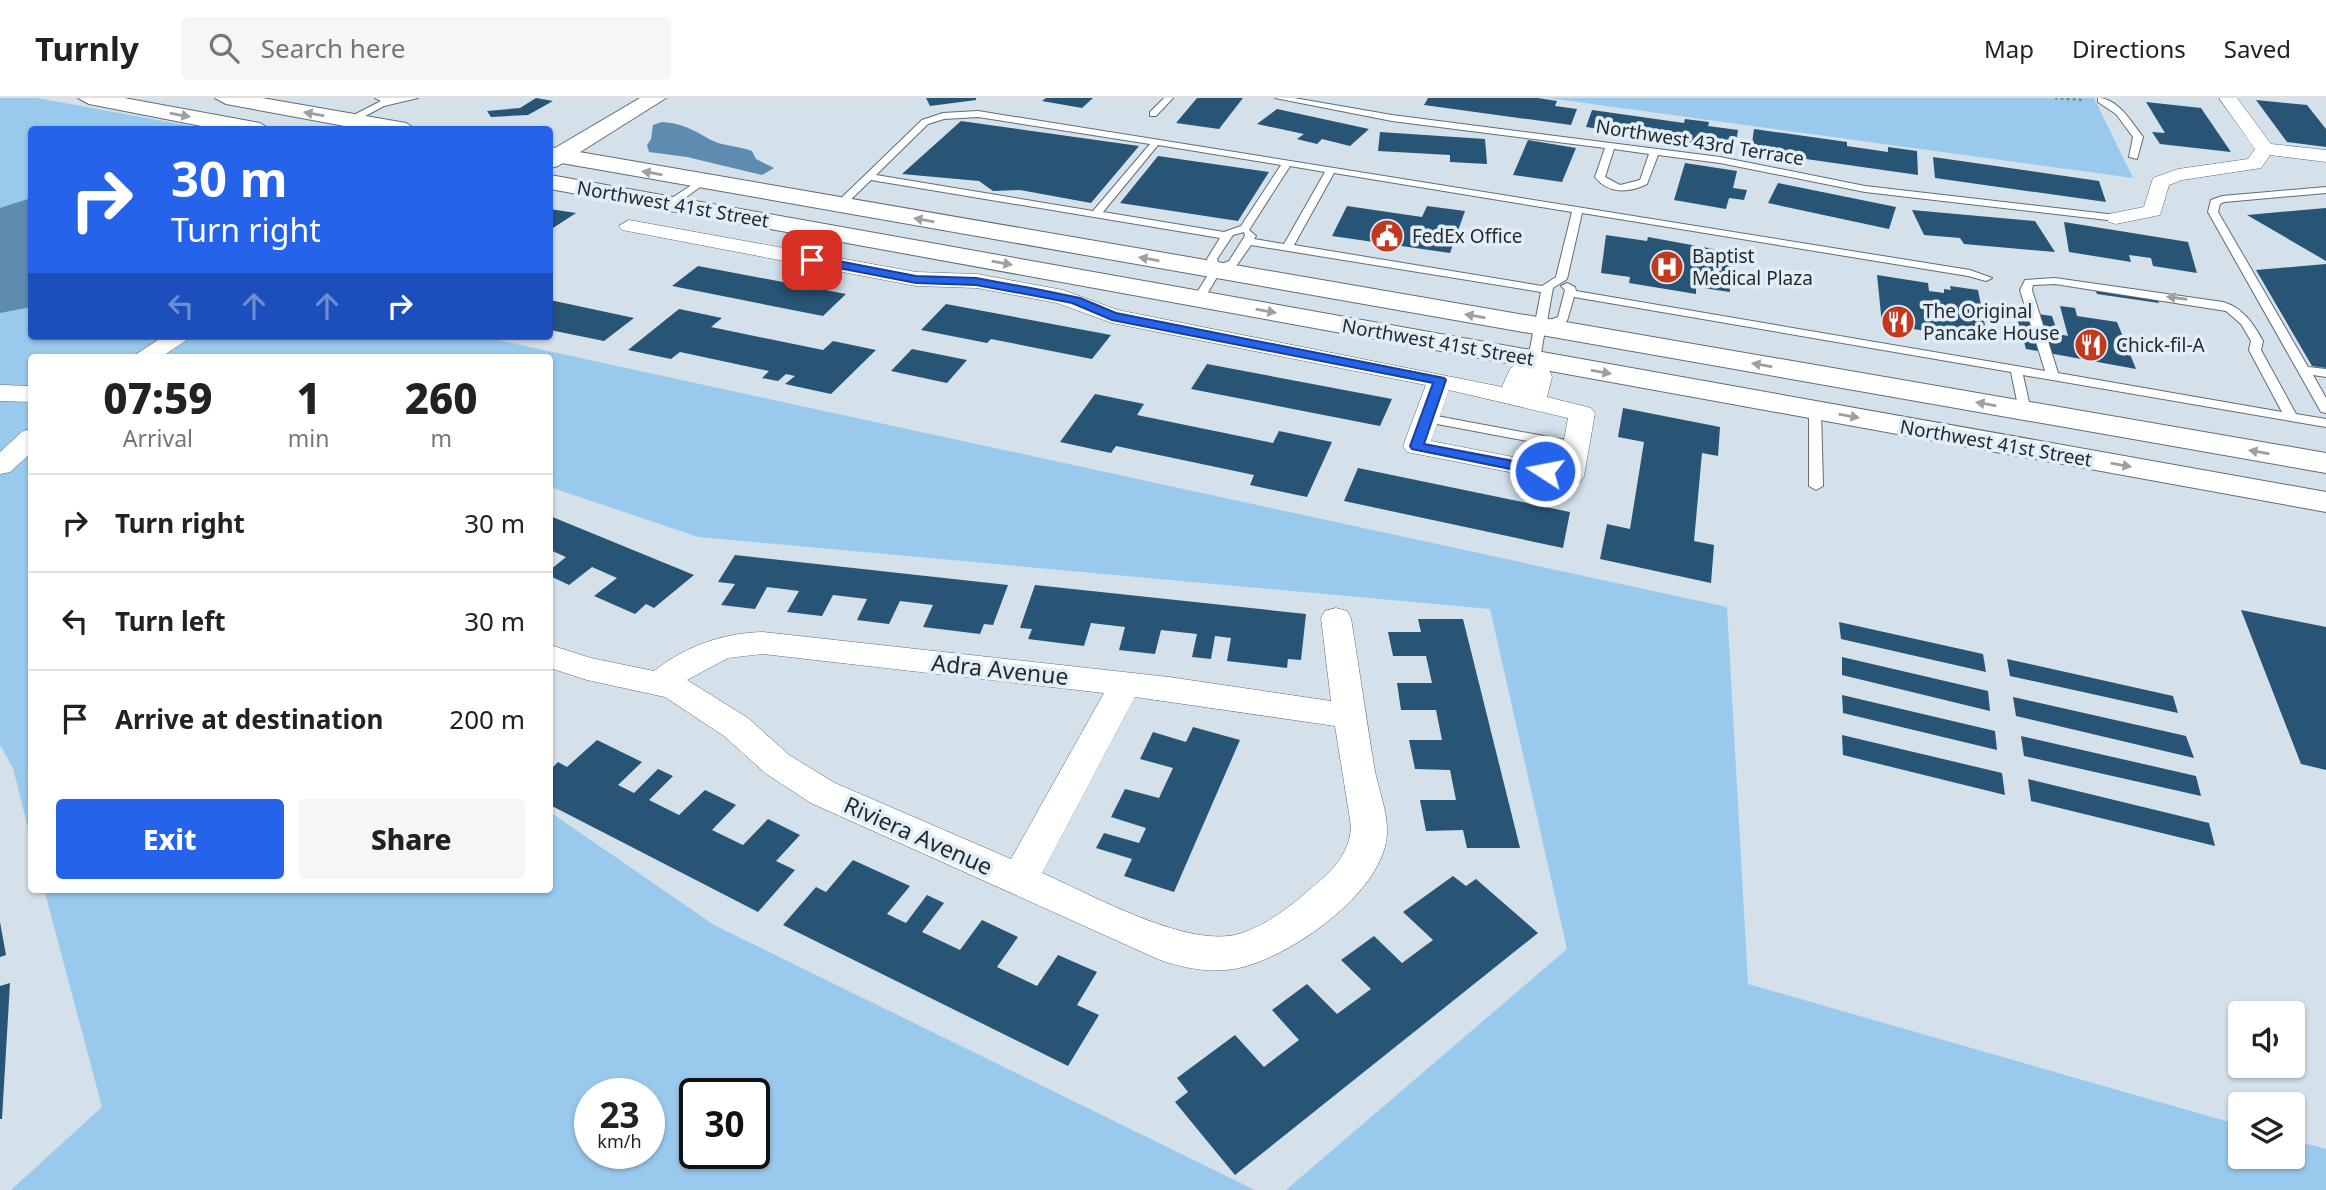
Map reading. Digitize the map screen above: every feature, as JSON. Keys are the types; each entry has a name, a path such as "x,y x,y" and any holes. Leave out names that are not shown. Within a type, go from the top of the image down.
{"main road":[{"path":"89,98 239,126"},
{"path":"226,98 384,126"},
{"path":"553,152 622,98"},
{"path":"553,152 655,98"},
{"name":"Northwest 41st Street","path":"553,153 2326,463"},
{"name":"Northwest 41st Street","path":"553,183 2326,502"}],"street":[{"path":"2228,98 2259,157"},
{"path":"2116,218 2153,211 2160,182 2169,178 2259,157 2326,156"},
{"path":"670,204 668,213 637,227 916,279 984,282 1069,299 1104,314 1440,380 1521,402 1582,414 1570,476 1416,446 1440,380"},
{"path":"1174,328 1198,322 1205,311 1199,299"},
{"path":"149,354 174,340"},
{"path":"1521,402 1540,377 1534,359"},
{"path":"0,393 28,394"},
{"path":"0,466 28,441"},
{"path":"1336,618 1350,716"},
{"name":"Adra Avenue","path":"660,684 679,667 707,653 737,644 756,642 1125,684 1350,716"},
{"name":"Riviera Avenue","path":"553,657 587,669 674,687 697,699 736,727 777,764 823,793 1133,932 1196,953 1242,950 1286,928 1340,885 1362,859 1367,846 1369,818 1350,716"},
{"path":"1018,880 1125,684"}],"lane":[{"path":"351,120 382,101 414,98"},
{"path":"1153,114 1169,98"},
{"name":"Northwest 43rd Terrace","path":"1279,98 1392,118 1720,160 1865,190 2116,218"},
{"path":"2101,100 2119,112 2138,137 2134,157"},
{"path":"839,205 925,122 943,116 978,114 1970,273 1986,278"},
{"path":"1096,214 1157,141"},
{"path":"1611,145 1600,177 1605,184 1620,188 1644,183 1655,151"},
{"path":"1216,270 1212,259 1227,236 1245,228 1287,163"},
{"path":"1287,248 1331,170"},
{"path":"867,176 1227,236"},
{"path":"670,204 702,181"},
{"path":"2326,190 2233,197 2222,199 2213,206 2216,219 2326,409"},
{"path":"1534,359 1543,327 1540,315 1546,290 1560,279 1577,211"},
{"path":"1199,299 1216,270 1233,263 1248,241 1251,236 1245,228"},
{"path":"1248,241 1546,290"},
{"path":"1543,327 1563,319 1571,289 1560,279"},
{"path":"2053,377 2026,290 2029,282 2055,281 2214,304 2234,309 2244,318 2257,341 2255,349 2291,417"},
{"path":"1570,293 2326,423"},
{"path":"2015,369 2025,411"},
{"path":"2302,370 2326,373"},
{"path":"1815,410 1816,486"}],"shaded area":[{"path":"0,98 37,98 191,126 28,126 28,340 497,340 1727,607 1748,984 2228,1122 2228,1169 2305,1169 2305,1143 2326,1149 2326,1190 1286,1190 1567,949 1490,609 698,537 553,488 553,354 28,354 28,828 13,768 0,745"},
{"path":"1548,98 2094,98 2133,178"},
{"path":"662,122 687,128 719,143 752,151 756,159 774,168 762,175 687,157 649,152 647,145 651,139 653,125"},
{"path":"28,199 28,308 0,313 0,208"},
{"path":"553,814 714,925 1255,1190 11,1190 102,1107 45,893 553,893"}],"building":[{"path":"536,98 553,101 528,115 491,117 487,111 520,108"},
{"path":"926,98 976,98 976,100 930,106"},
{"path":"1046,98 1093,98 1082,108 1042,101"},
{"path":"1197,98 1243,98 1219,129 1176,123"},
{"path":"1428,98 1538,98 1557,101 1555,106 1577,109 1571,125 1424,105"},
{"path":"2256,100 2307,105 2326,129 2326,147 2287,142"},
{"path":"2146,102 2201,108 2231,152 2160,144 2152,132 2165,133"},
{"path":"1277,109 1369,129 1350,146 1322,139 1317,144 1297,139 1304,134 1257,124"},
{"path":"1592,110 1684,123 1685,119 1709,122 1708,126 1738,130 1735,149 1586,127"},
{"path":"961,121 1139,146 1091,203 1020,190 993,191 979,181 902,174"},
{"path":"1754,129 1847,142 1847,146 1888,152 1888,147 1917,151 1918,175 1751,151"},
{"path":"1380,132 1485,139 1487,164 1450,162 1450,155 1378,151"},
{"path":"1528,140 1576,148 1562,182 1513,175"},
{"path":"1158,156 1269,172 1238,221 1120,203"},
{"path":"1933,157 2099,181 2106,202 1935,178"},
{"path":"1685,163 1737,171 1733,188 1747,190 1744,200 1729,198 1726,209 1674,200"},
{"path":"1778,183 1896,207 1889,229 1768,203"},
{"path":"1347,206 1422,217 1427,206 1465,211 1450,253 1332,236"},
{"path":"2326,208 2326,261 2247,215"},
{"path":"553,209 576,213 553,228"},
{"path":"1912,210 2035,221 2055,252 1964,244 1960,238 1924,235"},
{"path":"2064,222 2188,242 2197,273 2153,266 2151,258 2129,255 2131,262 2069,252"},
{"path":"1606,235 1647,241 1648,237 1730,252 1730,292 1696,287 1696,294 1629,283 1630,277 1601,273"},
{"path":"2326,264 2326,368 2312,366 2256,270"},
{"path":"698,266 846,294 823,316 672,286"},
{"path":"1877,275 1928,283 1929,291 1944,293 1944,289 1951,290 1950,286 1978,290 1988,341 1882,324"},
{"path":"2092,283 2154,292 2159,303 2097,294"},
{"path":"553,301 634,318 604,341 553,331"},
{"path":"946,304 1111,335 1092,359 991,339 987,343 921,330"},
{"name":"Chick-fil-A","path":"2060,306 2075,308 2077,316 2117,322 2136,369 2026,349 2015,311 2052,316 2058,334 2068,336"},
{"path":"679,309 722,318 711,327 823,350 833,341 876,350 831,394 785,384 795,376 786,374 778,381 762,378 769,371 680,352 671,359 628,350"},
{"path":"912,349 967,360 947,383 891,371"},
{"path":"1207,364 1392,399 1380,426 1191,389"},
{"path":"1095,394 1144,404 1137,415 1273,443 1279,431 1332,442 1307,497 1250,485 1254,475 1116,446 1111,453 1060,442"},
{"path":"1623,408 1720,427 1718,456 1702,453 1694,541 1714,545 1711,583 1600,559 1607,524 1630,529 1644,442 1618,437"},
{"path":"1358,468 1570,512 1563,548 1344,501"},
{"path":"553,517 694,575 654,608 646,604 635,614 594,596 617,578 592,567 569,585 553,577 553,568 566,557 553,551"},
{"path":"735,555 1008,585 993,625 984,624 980,634 923,627 933,605 900,601 889,624 857,620 867,599 833,595 822,616 787,612 799,591 767,587 755,609 721,605 735,584 718,582"},
{"path":"1035,585 1306,614 1301,660 1288,659 1287,668 1227,661 1231,638 1215,636 1211,659 1192,657 1197,634 1161,630 1155,654 1119,650 1125,627 1091,623 1084,646 1028,639 1032,629 1020,628"},
{"path":"2241,610 2326,627 2326,770 2301,764"},
{"path":"1418,619 1463,619 1520,848 1467,848 1463,830 1426,831 1420,800 1456,800 1450,770 1415,769 1409,740 1442,740 1436,710 1401,710 1397,683 1432,683 1426,656 1393,656 1388,632 1421,632"},
{"path":"1839,622 1983,654 1986,672 1841,639"},
{"path":"1842,657 1988,691 1990,711 1842,675"},
{"path":"2007,659 2173,696 2178,713 2010,676"},
{"path":"1842,695 1995,731 1997,750 1843,713"},
{"path":"2013,697 2186,736 2194,758 2016,716"},
{"path":"1193,727 1240,740 1174,892 1124,876 1132,859 1096,848 1104,833 1139,843 1146,828 1111,817 1125,789 1159,798 1173,768 1140,759 1153,732 1186,742"},
{"path":"1842,735 2002,773 2005,795 1843,755"},
{"path":"2021,736 2196,776 2201,796 2024,756"},
{"path":"597,740 642,762 618,785 634,793 658,769 673,776 649,800 679,815 705,790 736,805 712,830 743,845 768,819 800,835 776,861 795,870 758,912 553,807 553,767 558,762 567,767"},
{"path":"2028,779 2209,823 2215,846 2031,801"},
{"path":"853,860 910,886 887,914 906,923 927,895 944,903 922,932 960,950 982,920 1018,937 997,967 1037,986 1058,955 1097,972 1077,1005 1099,1015 1068,1066 783,925 816,887 826,892"},
{"path":"1453,876 1466,886 1476,879 1538,933 1235,1175 1175,1102 1188,1092 1177,1078 1235,1035 1264,1067 1299,1040 1272,1010 1307,984 1337,1014 1371,989 1341,960 1374,936 1402,963 1433,940 1403,912"},
{"path":"0,922 6,955 0,957"},
{"path":"10,983 2,1119 0,1119 0,986"}],"place":[{"name":"FedEx Office","path":"1387,236"},
{"name":"Baptist Medical Plaza","path":"1667,267"},
{"name":"The Original Pancake House","path":"1898,322"},
{"name":"Chick-fil-A","path":"2091,345"}],"route":[{"path":"812,260 916,279 976,281 1036,292 1076,301 1112,316 1440,380 1416,446 1545,471"}]}
